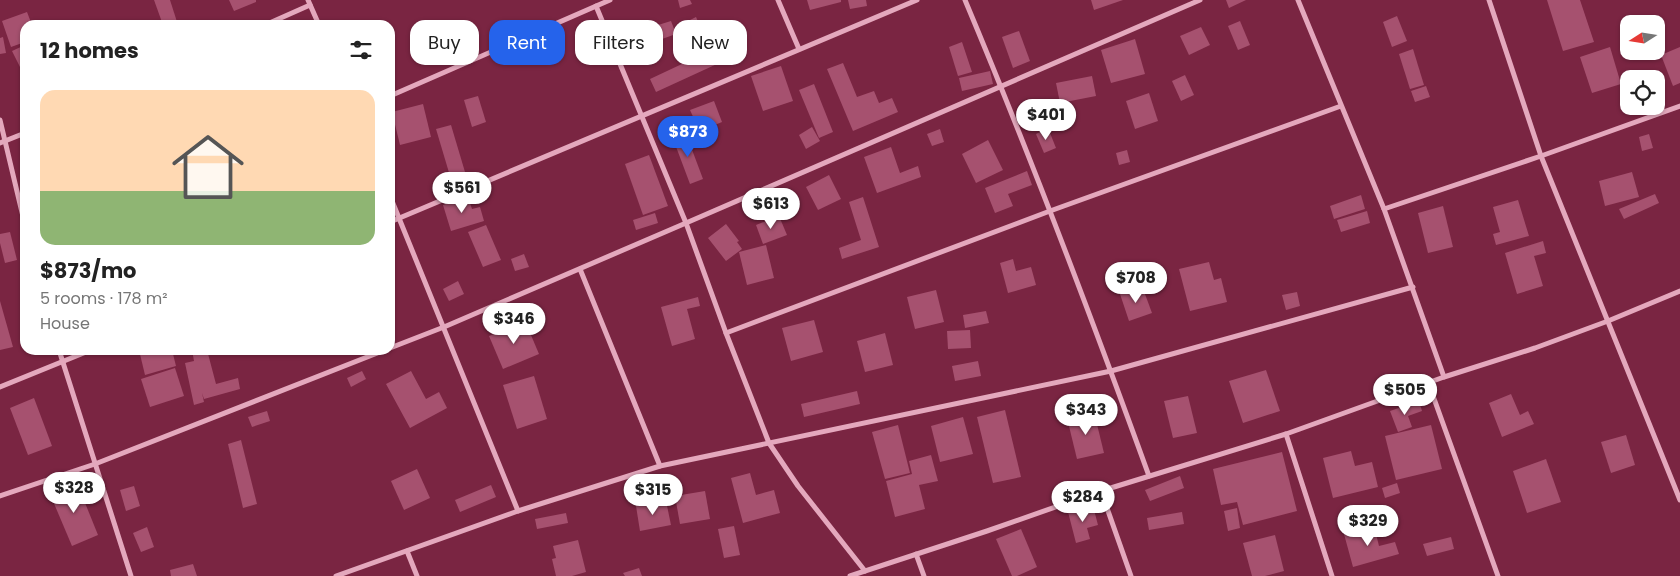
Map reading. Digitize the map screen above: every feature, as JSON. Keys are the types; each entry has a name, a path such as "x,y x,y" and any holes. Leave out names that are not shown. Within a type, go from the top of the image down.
{"street":[{"path":"395,94 610,0"},
{"path":"778,0 798,50"},
{"path":"395,220 917,0"},
{"path":"965,0 1002,86 1149,476"},
{"path":"395,346 444,327 686,223 1200,0"},
{"path":"1298,0 1384,209 1444,376"},
{"path":"1489,0 1541,156 1680,500"},
{"path":"275,20 309,2 317,20"},
{"path":"596,6 686,223 769,443 798,486 865,571"},
{"path":"726,333 1050,211 1341,106"},
{"path":"1384,209 1541,156 1680,106"},
{"path":"0,120 2,142 20,207"},
{"path":"2,142 20,134"},
{"path":"395,208 518,511"},
{"path":"580,268 660,466"},
{"path":"336,576 518,511 660,466 1111,371 1413,287"},
{"path":"850,576 1101,491 1286,434 1444,376 1535,348 1608,321 1680,291"},
{"path":"60,355 132,576"},
{"path":"0,386 79,355"},
{"path":"0,496 95,464 372,355"},
{"path":"1428,382 1498,576"},
{"path":"1286,434 1332,576"},
{"path":"1101,491 1131,576"},
{"path":"408,551 416,576"},
{"path":"916,554 924,576"}],"building":[{"path":"154,0 170,0 176,20 161,20"},
{"path":"229,0 256,0 256,2 234,11"},
{"path":"678,0 690,0 692,4 680,8"},
{"path":"807,0 841,0 841,2 810,10"},
{"path":"848,0 866,0 867,6 850,9"},
{"path":"1091,0 1123,0 1094,10"},
{"path":"1226,0 1246,0 1229,8"},
{"path":"1547,0 1580,0 1594,42 1563,51"},
{"path":"27,12 30,20 20,20 20,44 11,47 2,21"},
{"path":"1397,16 1407,41 1392,47 1383,22"},
{"path":"671,21 673,35 663,39 663,23"},
{"path":"1240,21 1250,45 1238,50 1228,26"},
{"path":"1201,27 1210,45 1189,55 1180,36"},
{"path":"1019,31 1030,61 1013,68 1002,37"},
{"path":"3,37 6,53 0,54 0,38"},
{"path":"1135,39 1145,74 1111,83 1101,50"},
{"path":"962,42 972,72 958,76 949,47"},
{"path":"20,47 20,67 12,51"},
{"path":"1610,47 1620,84 1592,93 1580,57"},
{"path":"1680,47 1680,83 1673,86 1663,60 1665,60 1665,53"},
{"path":"1413,49 1424,85 1410,89 1399,54"},
{"path":"843,63 857,97 874,91 879,103 892,98 898,112 853,131 827,69"},
{"path":"680,65 715,65 656,92 650,79"},
{"path":"781,66 793,101 763,111 751,76"},
{"path":"990,71 993,84 962,91 959,78"},
{"path":"1185,75 1194,95 1181,101 1172,81"},
{"path":"1092,76 1096,96 1060,103 1056,83"},
{"path":"814,84 833,132 819,138 799,90"},
{"path":"1426,86 1430,97 1415,102 1411,91"},
{"path":"1149,93 1158,121 1135,129 1126,101"},
{"path":"478,96 486,122 472,127 464,100"},
{"path":"714,101 722,122 710,127 706,117 695,121 690,110"},
{"path":"423,104 431,137 400,145 395,124 395,111"},
{"path":"451,125 465,172 450,176 436,129"},
{"path":"812,127 820,141 806,149 799,135"},
{"path":"1048,128 1056,148 1044,153 1036,134"},
{"path":"940,129 944,142 932,146 927,134"},
{"path":"685,131 703,179 690,184 672,136"},
{"path":"1649,134 1653,148 1642,151 1639,137"},
{"path":"988,140 1003,170 976,183 962,154"},
{"path":"891,147 900,173 918,166 921,177 877,193 864,157"},
{"path":"1127,150 1130,162 1119,165 1116,153"},
{"path":"649,155 668,206 643,215 625,164"},
{"path":"1027,171 1032,185 1008,194 1013,206 995,213 985,188"},
{"path":"1632,172 1639,197 1605,206 1599,181"},
{"path":"829,175 841,199 818,210 806,187"},
{"path":"1655,194 1659,203 1624,219 1619,209"},
{"path":"1361,195 1365,209 1334,219 1330,206"},
{"path":"468,197 472,209 480,207 484,221 451,231 443,205"},
{"path":"863,197 879,247 842,259 839,248 861,240 849,202"},
{"path":"1518,200 1529,236 1496,245 1493,234 1500,232 1493,207"},
{"path":"1443,206 1453,247 1428,253 1418,213"},
{"path":"1367,211 1370,223 1341,232 1337,220"},
{"path":"655,213 658,223 636,230 633,220"},
{"path":"779,216 787,235 763,244 756,225"},
{"path":"726,224 739,241 737,242 742,249 726,261 708,238"},
{"path":"486,225 501,260 483,267 468,232"},
{"path":"10,232 17,260 5,263 0,243 0,234"},
{"path":"1543,241 1546,253 1534,256 1543,286 1517,294 1505,253"},
{"path":"766,245 774,278 747,285 739,252"},
{"path":"524,254 529,267 515,271 511,259"},
{"path":"1013,259 1016,271 1031,267 1036,285 1008,293 1000,263"},
{"path":"1209,262 1214,280 1221,278 1227,302 1190,311 1179,269"},
{"path":"1157,277 1161,290 1148,294 1144,282"},
{"path":"458,281 464,294 449,301 443,289"},
{"path":"1142,286 1152,313 1129,321 1120,294"},
{"path":"936,290 944,322 915,329 907,297"},
{"path":"1297,292 1300,306 1286,310 1282,295"},
{"path":"698,297 700,306 687,309 695,339 672,346 661,307"},
{"path":"0,301 13,347 0,350"},
{"path":"986,311 989,323 965,328 963,315"},
{"path":"814,320 823,352 791,361 782,328"},
{"path":"525,321 539,354 503,369 489,336"},
{"path":"970,330 971,348 948,349 947,331"},
{"path":"885,333 893,365 865,372 857,341"},
{"path":"140,355 173,355 176,366 145,375"},
{"path":"193,355 208,355 216,384 238,378 240,389 204,399 202,393 204,402 194,405 185,363 194,361"},
{"path":"978,361 981,376 955,381 952,366"},
{"path":"175,368 184,396 150,407 141,379"},
{"path":"1266,370 1280,411 1243,423 1229,381"},
{"path":"362,371 366,379 351,387 347,378"},
{"path":"411,371 426,399 439,392 447,408 410,428 386,384"},
{"path":"534,376 547,419 517,429 503,385"},
{"path":"857,391 860,404 804,417 801,404"},
{"path":"1511,394 1520,415 1528,411 1534,424 1502,437 1489,403"},
{"path":"1188,396 1197,433 1173,438 1164,401"},
{"path":"34,398 52,446 28,455 10,408"},
{"path":"1419,401 1422,411 1408,416 1412,427 1398,432 1390,411"},
{"path":"1005,410 1021,477 993,483 977,417"},
{"path":"267,411 270,421 252,427 248,417"},
{"path":"1094,412 1104,453 1077,459 1067,418"},
{"path":"963,417 973,454 940,462 931,426"},
{"path":"898,425 910,473 885,479 872,432"},
{"path":"1431,425 1442,469 1396,480 1385,436"},
{"path":"1626,435 1635,465 1611,473 1601,442"},
{"path":"241,440 257,504 243,508 228,444"},
{"path":"1351,451 1355,466 1372,462 1378,487 1333,498 1323,458"},
{"path":"1282,452 1297,511 1243,525 1237,502 1221,505 1213,469"},
{"path":"931,455 938,481 919,485 925,509 895,517 886,481 912,474 909,461"},
{"path":"1546,459 1561,502 1527,513 1513,471"},
{"path":"417,469 430,498 404,510 391,481"},
{"path":"750,473 756,495 774,490 780,513 743,523 731,478"},
{"path":"1180,476 1184,488 1150,501 1145,490"},
{"path":"77,483 98,535 72,546 50,494"},
{"path":"1397,483 1400,493 1385,498 1382,488"},
{"path":"491,485 496,497 460,512 455,500"},
{"path":"134,486 140,506 126,511 120,490"},
{"path":"705,491 710,519 680,524 675,496"},
{"path":"666,501 671,525 640,531 636,506"},
{"path":"1093,506 1098,525 1087,528 1090,539 1076,543 1068,512"},
{"path":"1237,508 1240,528 1228,531 1224,511"},
{"path":"1182,512 1184,524 1149,530 1147,518"},
{"path":"566,513 568,523 537,529 535,519"},
{"path":"734,526 740,555 724,558 718,529"},
{"path":"1374,526 1379,546 1395,542 1399,554 1353,567 1344,534"},
{"path":"147,527 154,547 141,552 133,533"},
{"path":"1021,529 1037,567 1017,576 1012,576 996,539"},
{"path":"1275,535 1284,571 1265,576 1252,576 1243,543"},
{"path":"1451,537 1454,549 1427,556 1423,544"},
{"path":"578,540 586,572 572,576 556,576 552,559 556,558 553,546"},
{"path":"193,564 197,576 171,576 170,570"},
{"path":"639,568 642,576 625,576 623,573"}]}
